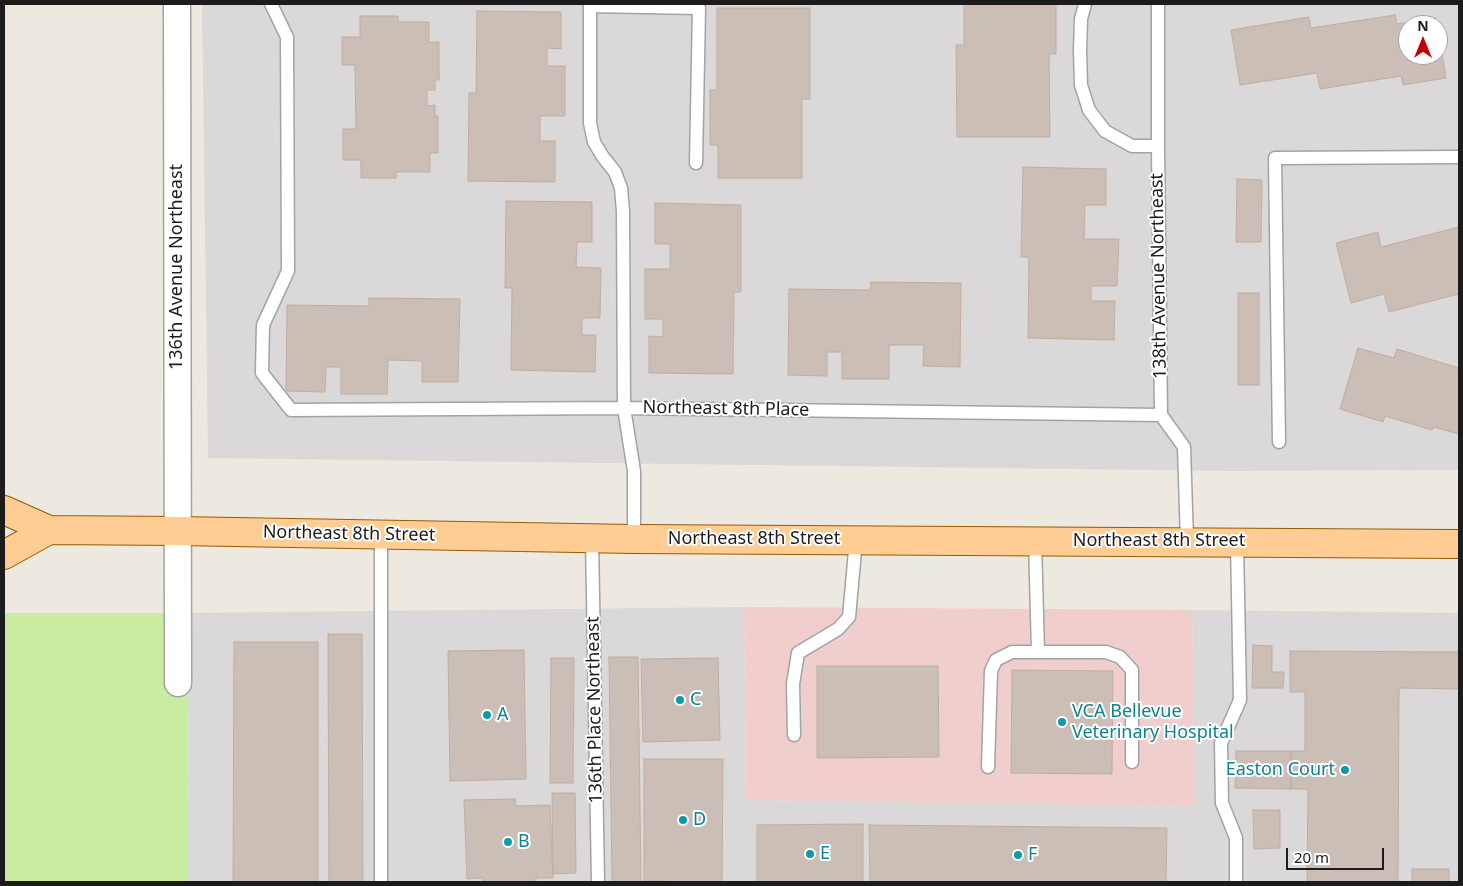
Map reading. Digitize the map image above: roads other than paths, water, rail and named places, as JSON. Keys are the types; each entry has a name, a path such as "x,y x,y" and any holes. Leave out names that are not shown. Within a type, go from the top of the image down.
{"main road":[{"name":"Northeast 8th Street","path":"4,510 49,530 634,539 1459,544"},
{"name":"Northeast 8th Street","path":"4,555 49,530"}],"street":[{"name":"136th Avenue Northeast","path":"177,4 178,683"}],"lane":[{"name":"Northeast 8th Place","path":"271,4 287,37 288,271 263,325 262,373 291,410 624,408 1161,414"},
{"path":"1085,4 1081,20 1081,85 1089,110 1105,131 1132,146 1158,146"},
{"name":"138th Avenue Northeast","path":"1158,4 1161,414"},
{"path":"634,539 634,471 624,408 623,211 621,188 615,172 594,142 590,123 590,5 699,8 696,163"},
{"path":"1278,442 1275,158 1459,157"},
{"path":"1161,414 1184,447 1187,541"},
{"path":"381,534 381,882"},
{"name":"136th Place Northeast","path":"592,538 598,882"},
{"path":"794,734 792,684 798,653 838,630 849,617 856,540"},
{"path":"1035,541 1038,652"},
{"path":"1236,882 1236,838 1222,802 1221,743 1240,700 1237,542"},
{"path":"988,767 991,671 996,660 1012,652 1106,652 1120,657 1132,670 1132,762"}],"place":[{"name":"C","path":"680,700"},
{"name":"A","path":"487,715"},
{"name":"VCA Bellevue Veterinary Hospital","path":"1062,722"},
{"name":"Easton Court","path":"1345,770"},
{"name":"D","path":"683,820"},
{"name":"B","path":"508,842"},
{"name":"E","path":"810,854"},
{"name":"F","path":"1018,855"}]}
